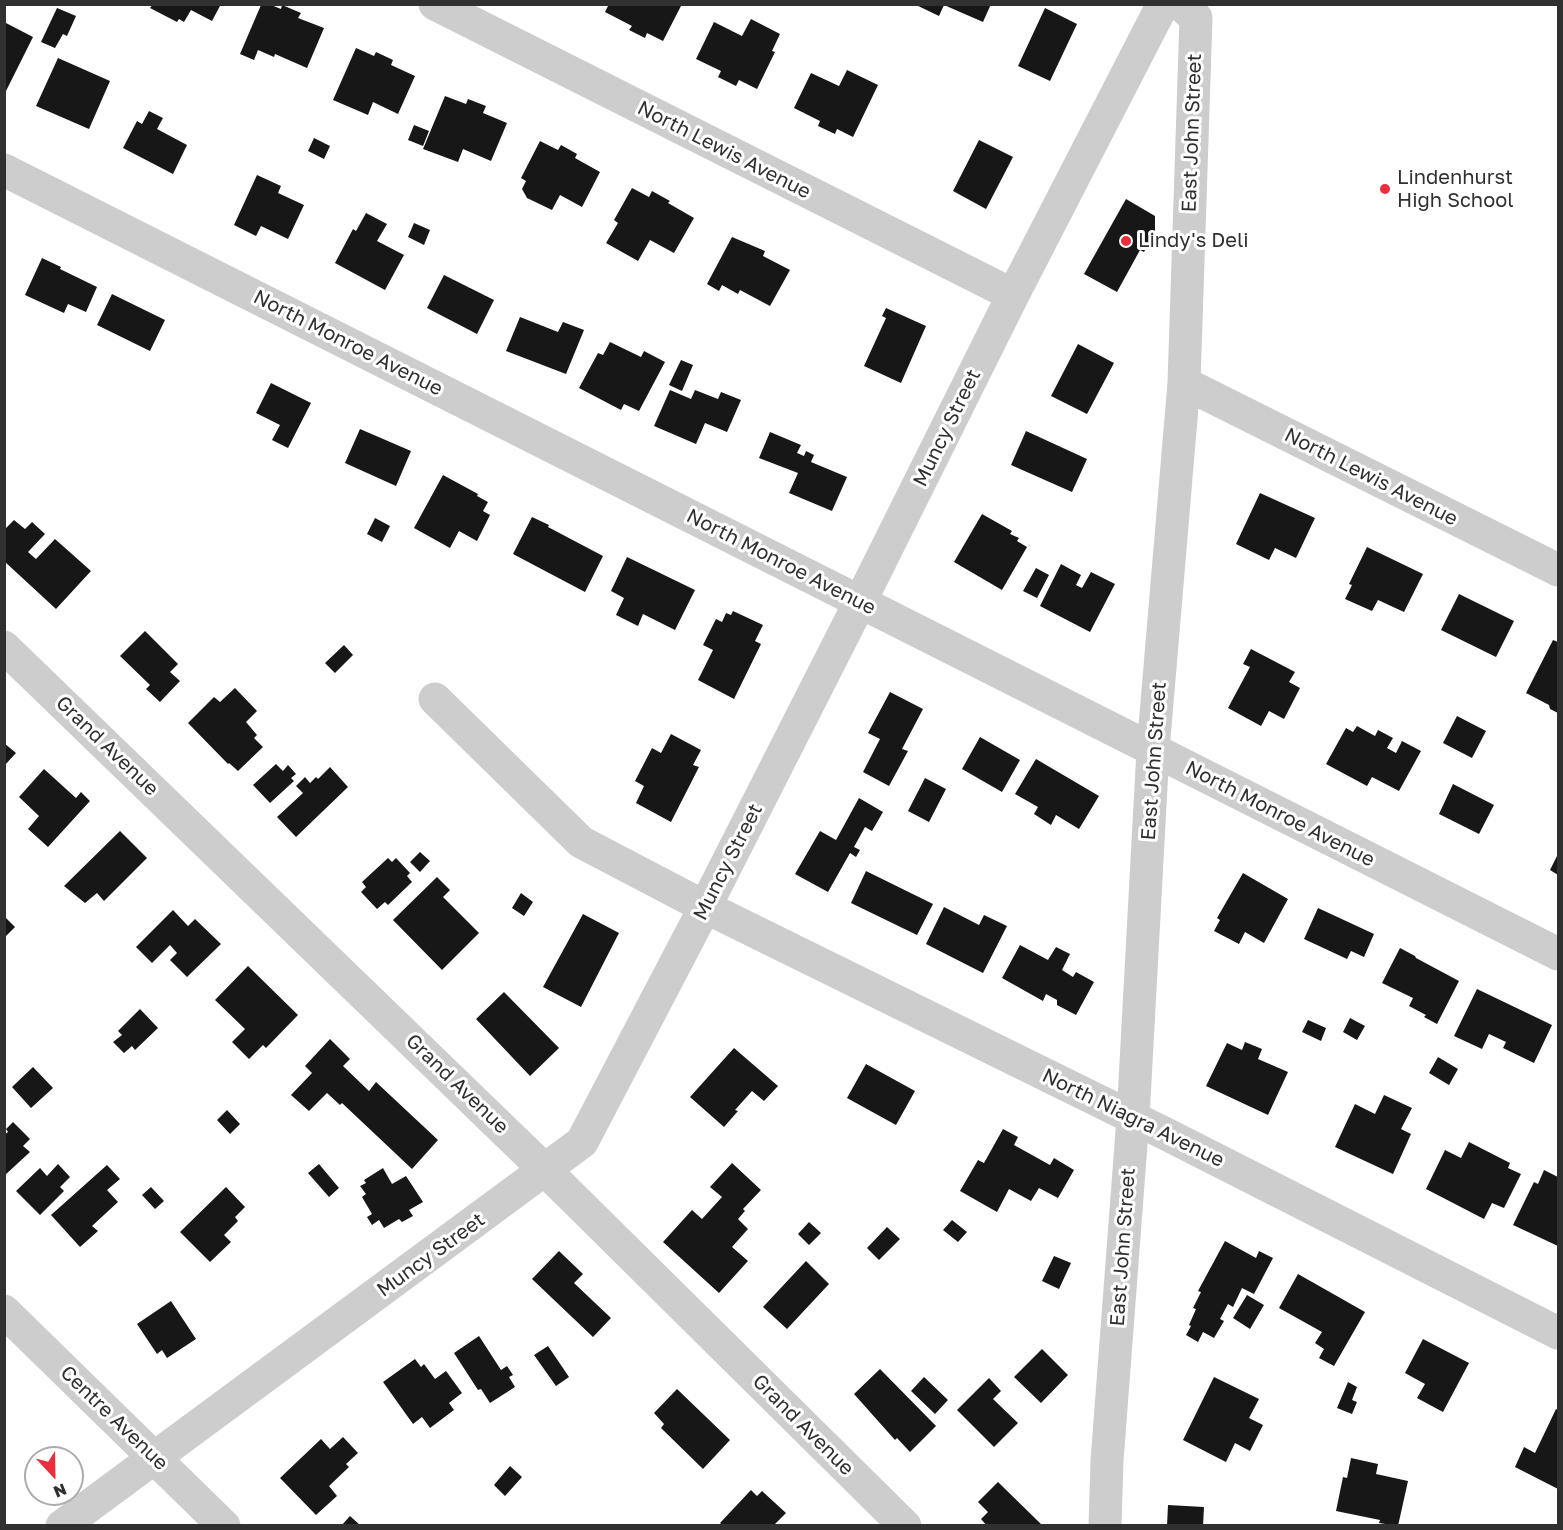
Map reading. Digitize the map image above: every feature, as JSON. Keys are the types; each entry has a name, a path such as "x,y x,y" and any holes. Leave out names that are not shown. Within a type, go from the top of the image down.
{"street":[{"name":"North Lewis Avenue","path":"435,4 1012,295"},
{"name":"Muncy Street","path":"62,1526 582,1142 705,907 1012,295 1163,4"},
{"name":"East John Street","path":"1105,1526 1107,1461 1133,1118 1153,750 1184,383 1196,18 1180,4"},
{"name":"North Monroe Avenue","path":"4,170 1558,954"},
{"name":"North Lewis Avenue","path":"1184,383 1558,570"},
{"name":"Grand Avenue","path":"4,647 545,1170 905,1526"},
{"name":"North Niagra Avenue","path":"435,699 581,842 705,907 1133,1118 1558,1333"},
{"name":"Centre Avenue","path":"4,1311 224,1526"}],"building":[{"path":"153,4 221,4 212,21 191,10 184,22 179,19 177,22 150,8"},
{"path":"609,4 682,4 663,41 647,33 645,38 629,30 632,26 605,12"},
{"path":"914,4 991,4 983,22 944,5 939,16"},
{"path":"261,5 271,5 281,9 282,5 301,13 298,18 324,28 307,68 275,54 274,57 258,50 254,60 240,54"},
{"path":"57,8 76,16 67,36 63,34 55,48 41,42"},
{"path":"1045,8 1077,24 1050,81 1018,66"},
{"path":"751,19 780,34 772,51 775,52 757,89 739,80 736,86 718,77 721,71 696,59 714,22 742,36"},
{"path":"4,22 33,37 4,95"},
{"path":"356,48 374,56 376,52 393,60 391,65 415,76 398,114 373,102 368,115 333,100"},
{"path":"58,58 110,81 89,129 36,106"},
{"path":"847,70 878,85 853,137 837,129 835,134 818,126 820,121 794,108 811,73 839,86"},
{"path":"445,96 466,104 468,99 486,106 483,113 507,123 491,161 463,149 458,162 423,149"},
{"path":"149,111 163,118 157,129 187,145 173,174 123,148 137,121 142,124"},
{"path":"414,125 429,131 423,146 408,140"},
{"path":"314,138 330,146 324,159 308,151"},
{"path":"979,140 1013,157 986,209 953,191"},
{"path":"540,141 558,150 561,145 577,154 575,158 600,172 582,207 560,195 552,210 527,198 522,189 526,181 521,178"},
{"path":"257,175 281,186 278,193 304,205 288,239 261,226 256,236 234,225"},
{"path":"632,188 649,197 652,191 694,218 674,253 650,240 638,261 606,243 618,223 614,220"},
{"name":"Lindy's Deli","path":"1126,199 1155,216 1155,232 1144,252 1140,250 1117,292 1084,274"},
{"path":"366,213 387,224 377,241 404,255 385,290 335,263 353,229 356,231"},
{"path":"414,223 430,230 424,245 408,237"},
{"path":"732,237 765,251 763,256 790,270 770,306 740,290 738,294 722,285 719,291 707,284"},
{"path":"42,258 97,287 86,312 68,304 64,313 25,295"},
{"path":"444,275 494,300 477,334 427,308"},
{"path":"112,294 165,320 150,351 97,325"},
{"path":"886,308 926,326 901,383 864,366 886,318 882,316"},
{"path":"520,317 558,332 563,322 584,330 566,374 506,351"},
{"path":"610,342 641,357 644,351 665,362 639,411 624,404 621,410 579,388 598,353 603,355"},
{"path":"1078,344 1114,363 1087,414 1051,396"},
{"path":"681,360 693,365 682,391 669,385"},
{"path":"271,383 311,403 288,448 272,440 280,425 256,413"},
{"path":"670,390 691,399 695,390 718,399 721,392 741,400 727,432 705,423 696,444 654,426"},
{"path":"360,429 411,451 396,486 345,463"},
{"path":"1026,431 1087,459 1072,492 1011,465"},
{"path":"770,432 801,445 797,453 804,456 806,451 814,455 811,462 847,477 832,511 789,493 798,473 759,458"},
{"path":"443,475 488,502 483,511 490,515 477,541 459,531 450,548 414,528"},
{"path":"1260,493 1315,518 1296,558 1275,548 1269,560 1236,544"},
{"path":"982,514 1012,531 1010,534 1019,538 1017,541 1027,547 1002,590 954,562"},
{"path":"532,517 603,556 585,592 513,554"},
{"path":"375,518 390,526 382,542 367,534"},
{"path":"14,520 25,529 32,522 45,534 28,552 36,559 55,539 91,571 56,609 4,561 4,530"},
{"path":"1367,547 1423,574 1404,612 1378,600 1372,611 1345,599 1352,585 1349,584"},
{"path":"627,557 695,590 675,630 643,614 638,626 616,615 624,598 611,591"},
{"path":"1061,564 1081,575 1076,585 1082,588 1091,572 1115,584 1090,632 1040,606"},
{"path":"1036,568 1049,575 1037,598 1023,591"},
{"path":"1459,594 1514,621 1496,657 1441,630"},
{"path":"733,611 763,625 755,641 761,644 734,699 698,680 713,650 703,645 716,619 722,622 726,613 731,615"},
{"path":"145,631 178,664 170,672 180,681 160,702 146,689 150,685 120,656"},
{"path":"1553,640 1558,642 1558,713 1550,709 1549,705 1526,693"},
{"path":"344,645 353,655 335,673 325,663"},
{"path":"1251,649 1295,672 1289,682 1300,688 1284,719 1269,711 1261,726 1228,708 1250,667 1243,664"},
{"path":"235,688 257,711 246,722 257,735 254,738 263,747 238,771 228,764 188,723 214,697 220,702"},
{"path":"890,692 923,709 902,749 908,751 889,786 863,772 880,739 868,733"},
{"path":"1457,716 1486,731 1472,758 1443,743"},
{"path":"1357,726 1375,736 1378,730 1393,738 1387,748 1396,753 1402,741 1421,751 1399,791 1372,777 1367,786 1326,764 1346,728 1353,732"},
{"path":"671,734 701,750 693,765 699,767 671,822 636,803 644,786 635,781 652,748 661,753"},
{"path":"980,737 1020,760 1002,792 962,769"},
{"path":"4,743 16,753 4,766"},
{"path":"1036,759 1099,796 1079,829 1056,815 1051,825 1034,814 1038,807 1015,794"},
{"path":"276,764 283,771 288,765 296,774 291,778 294,781 270,803 253,785"},
{"path":"330,767 348,787 296,837 277,817 303,793 296,786 305,777 310,783 316,777 318,779"},
{"path":"44,769 76,798 81,792 90,801 48,847 28,829 39,816 19,797"},
{"path":"925,778 946,789 929,822 908,811"},
{"path":"1453,784 1494,805 1479,834 1439,814"},
{"path":"859,798 883,812 872,831 865,827 854,847 860,850 856,857 850,853 828,892 795,874 820,831 836,840"},
{"path":"120,831 147,858 104,901 97,893 85,903 64,886"},
{"path":"420,852 430,861 420,872 410,862"},
{"path":"1558,854 1558,875 1550,870"},
{"path":"388,858 392,862 396,858 410,873 407,876 412,882 388,905 385,902 377,909 361,892 366,887 362,882"},
{"path":"866,871 933,904 917,935 851,903"},
{"path":"1243,873 1288,899 1264,943 1245,932 1239,944 1214,931 1220,920 1217,918"},
{"path":"437,877 450,890 443,897 479,933 442,970 393,920"},
{"path":"521,893 533,902 524,916 512,908"},
{"path":"944,907 979,925 984,915 1007,926 983,973 926,944"},
{"path":"1318,908 1374,934 1364,957 1351,951 1347,959 1304,939"},
{"path":"173,910 188,926 195,919 221,944 187,977 170,960 177,953 170,945 152,963 136,947"},
{"path":"583,914 619,933 581,1007 543,987"},
{"path":"6,918 15,927 4,938 4,919"},
{"path":"1020,945 1048,960 1056,947 1070,954 1062,970 1073,977 1076,972 1094,982 1076,1015 1057,1005 1057,1000 1046,994 1043,1001 1002,978"},
{"path":"1400,948 1459,981 1437,1024 1409,1006 1413,998 1382,983"},
{"path":"248,966 298,1015 266,1048 263,1045 249,1059 232,1042 245,1029 215,1000"},
{"path":"1477,989 1552,1025 1534,1063 1503,1048 1506,1042 1489,1034 1482,1049 1454,1036"},
{"path":"504,992 559,1048 530,1076 476,1019"},
{"path":"140,1009 158,1028 135,1050 132,1046 124,1053 113,1042 122,1035 118,1031"},
{"path":"1350,1018 1365,1026 1357,1040 1343,1032"},
{"path":"1308,1020 1326,1028 1321,1041 1302,1032"},
{"path":"330,1039 350,1059 343,1066 369,1091 376,1082 438,1140 412,1169 342,1103 340,1105 327,1093 309,1111 291,1095 312,1073 305,1066"},
{"path":"1245,1042 1262,1049 1258,1059 1288,1072 1268,1115 1206,1086 1227,1043 1242,1050"},
{"path":"734,1048 778,1086 764,1101 752,1091 724,1127 690,1097"},
{"path":"1438,1057 1458,1069 1449,1085 1429,1073"},
{"path":"866,1064 915,1091 896,1125 847,1098"},
{"path":"33,1067 53,1088 31,1108 12,1087"},
{"path":"1384,1095 1412,1108 1401,1129 1411,1134 1393,1174 1335,1147 1355,1104 1375,1114"},
{"path":"227,1110 240,1124 230,1134 217,1120"},
{"path":"13,1122 30,1139 23,1146 30,1152 4,1176 4,1135"},
{"path":"1003,1129 1018,1137 1014,1145 1050,1165 1054,1158 1074,1170 1058,1198 1039,1188 1031,1201 1009,1189 997,1212 960,1191 978,1160 984,1163"},
{"path":"1469,1142 1510,1163 1508,1168 1521,1174 1504,1208 1492,1203 1484,1219 1426,1189 1445,1150 1461,1158"},
{"path":"732,1163 761,1190 743,1209 745,1211 738,1219 748,1229 732,1247 748,1261 719,1293 663,1242 692,1210 702,1219 722,1197 710,1187"},
{"path":"58,1164 70,1177 60,1187 64,1191 40,1215 16,1191 40,1168 47,1176"},
{"path":"319,1164 339,1188 329,1197 308,1173"},
{"path":"107,1165 120,1179 107,1190 118,1202 92,1226 98,1231 80,1247 51,1215"},
{"path":"383,1168 392,1184 406,1176 423,1202 409,1210 413,1216 402,1222 399,1219 384,1228 379,1220 372,1225 367,1217 372,1214 362,1197 366,1194 360,1186 366,1183 364,1180"},
{"path":"1544,1170 1558,1177 1558,1246 1513,1225 1534,1182 1538,1184"},
{"path":"151,1187 164,1201 155,1209 142,1195"},
{"path":"226,1187 245,1207 235,1217 238,1221 224,1235 231,1242 210,1262 180,1232"},
{"path":"952,1220 967,1232 958,1242 943,1230"},
{"path":"809,1222 821,1233 809,1245 798,1234"},
{"path":"887,1227 900,1239 879,1260 867,1248"},
{"path":"1225,1241 1256,1258 1259,1251 1273,1258 1254,1294 1242,1288 1233,1307 1228,1304 1220,1319 1224,1321 1214,1338 1203,1332 1198,1342 1186,1335 1196,1309 1193,1308 1201,1292 1198,1291"},
{"path":"559,1251 583,1274 574,1283 611,1318 593,1337 532,1279"},
{"path":"1054,1256 1071,1263 1059,1289 1042,1281"},
{"path":"806,1261 829,1284 787,1329 763,1307"},
{"path":"1298,1274 1365,1312 1334,1366 1319,1358 1324,1349 1315,1343 1322,1332 1279,1308"},
{"path":"1247,1295 1264,1305 1250,1329 1233,1318"},
{"path":"171,1301 196,1339 167,1358 162,1350 157,1354 137,1324"},
{"path":"479,1336 501,1370 507,1366 513,1375 509,1377 515,1387 490,1403 481,1389 478,1390 454,1353"},
{"path":"1423,1339 1469,1363 1443,1412 1417,1398 1425,1384 1405,1373"},
{"path":"548,1346 569,1377 556,1386 534,1355"},
{"path":"1042,1349 1068,1375 1041,1403 1014,1377"},
{"path":"415,1359 421,1367 424,1364 435,1379 446,1371 462,1393 449,1403 454,1410 430,1428 422,1417 413,1424 383,1382"},
{"path":"880,1369 936,1426 910,1452 897,1438 895,1440 854,1394"},
{"path":"924,1377 948,1400 935,1414 911,1391"},
{"path":"1214,1377 1259,1399 1249,1418 1263,1425 1250,1451 1235,1443 1226,1462 1183,1440"},
{"path":"989,1378 1001,1391 993,1399 1018,1423 994,1447 957,1410"},
{"path":"1348,1382 1357,1387 1352,1400 1357,1402 1352,1414 1337,1408"},
{"path":"677,1389 730,1440 703,1469 661,1428 664,1424 654,1413"},
{"path":"1556,1409 1558,1410 1558,1489 1515,1467 1524,1447 1535,1453"},
{"path":"343,1437 358,1453 346,1464 349,1467 329,1486 337,1496 316,1515 280,1478 321,1439 330,1449"},
{"path":"1351,1458 1378,1464 1376,1474 1408,1481 1398,1526 1336,1511 1343,1477 1347,1478"},
{"path":"510,1466 522,1477 505,1496 494,1485"},
{"path":"998,1482 1043,1526 987,1526 981,1519 988,1512 978,1502"},
{"path":"751,1490 757,1496 762,1491 786,1513 773,1526 723,1526 720,1523"},
{"path":"1168,1505 1204,1507 1203,1526 1167,1526"},
{"path":"350,1516 361,1526 341,1526"}],"place":[{"name":"Lindenhurst High School","path":"1385,189"},
{"name":"Lindy's Deli","path":"1126,241"}]}
